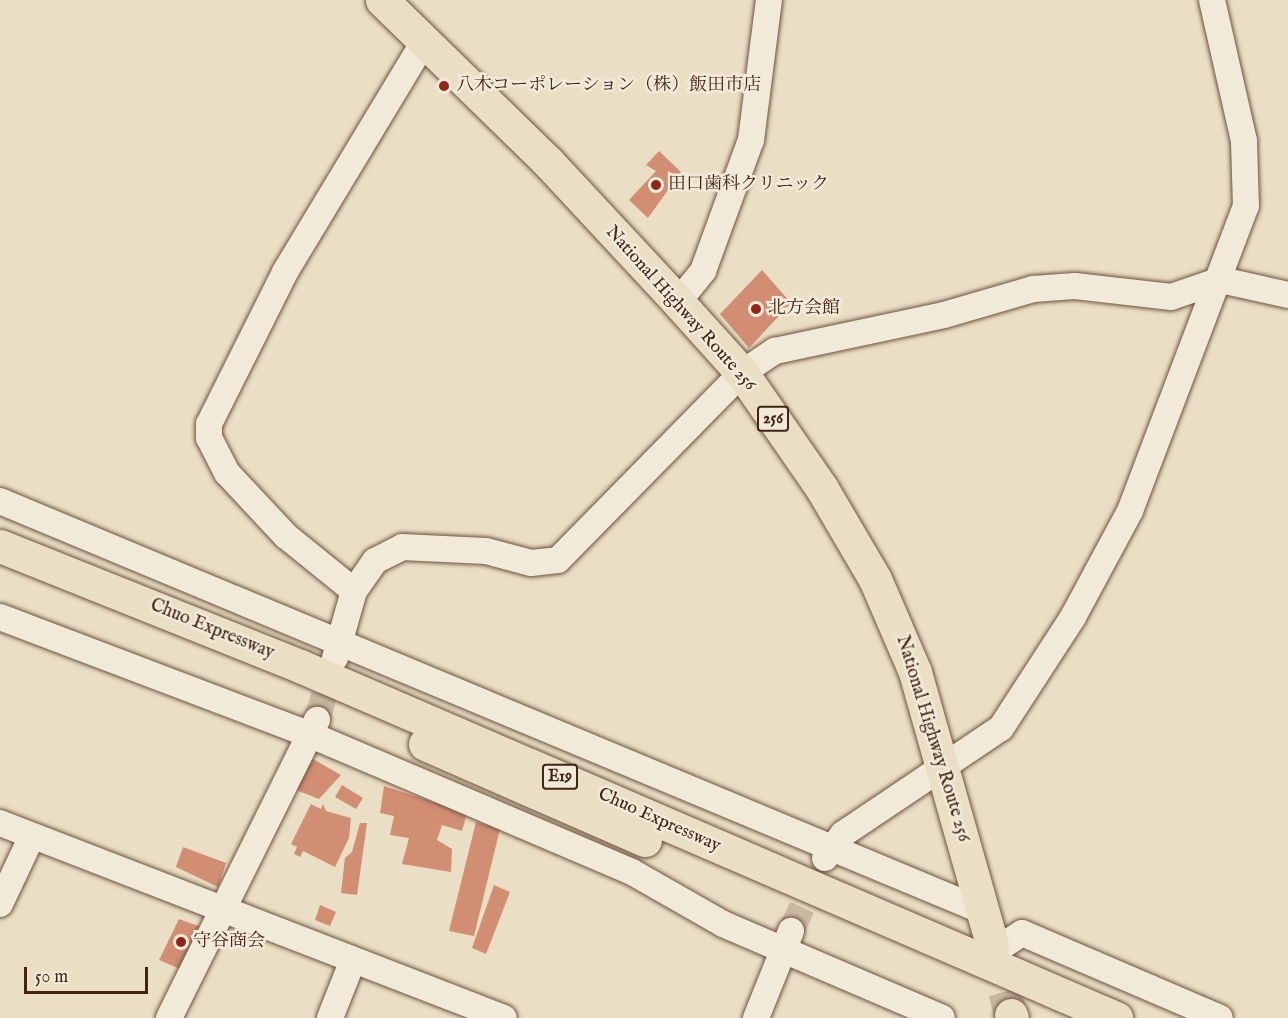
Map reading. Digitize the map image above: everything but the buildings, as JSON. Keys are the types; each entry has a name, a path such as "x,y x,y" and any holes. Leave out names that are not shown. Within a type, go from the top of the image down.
{"highway":[{"name":"National Highway Route 256","path":"382,0 678,302 742,373 821,487 875,579 915,672 988,931"},
{"name":"Chuo Expressway","path":"0,546 300,666 1116,1018"},
{"name":"Chuo Expressway","path":"0,571 280,682 1054,1018"}],"street":[{"path":"678,302 703,271 751,140 769,0"},
{"path":"830,853 843,834 1001,728 1073,617 1130,511 1148,453 1221,280 1246,206 1244,141 1212,0"},
{"path":"354,591 286,536 227,473 209,438 209,424 285,272 424,42"},
{"path":"338,649 354,591 375,561 402,547 486,551 531,563 558,560 742,373 775,351 944,315 1033,290 1075,286 1171,297 1221,280 1288,295"},
{"path":"0,501 338,649 830,853 988,931 1007,943 1022,933 1220,1018"},
{"path":"0,617 314,727 786,940 942,1018"},
{"path":"169,1018 314,727"},
{"path":"0,823 504,1018"},
{"path":"0,904 32,836"},
{"path":"756,1018 786,940"},
{"path":"330,1018 353,960"}],"tunnel":[{"path":"317,720 334,661"},
{"path":"791,931 825,858"},
{"path":"992,944 1011,1015"}],"place":[{"name":"八木コーポレーション（株）飯田市店","path":"444,86"},
{"name":"田口歯科クリニック","path":"656,185"},
{"name":"北方会館","path":"756,309"},
{"name":"守谷商会","path":"181,942"}]}
